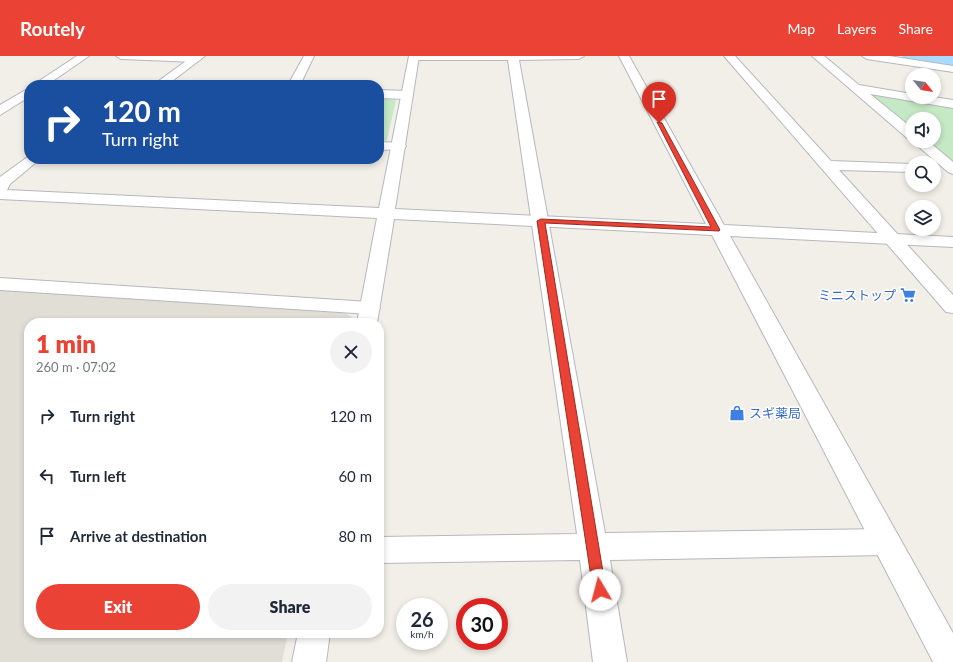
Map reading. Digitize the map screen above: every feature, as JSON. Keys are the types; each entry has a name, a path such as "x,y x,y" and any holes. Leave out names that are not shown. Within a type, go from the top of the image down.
{"street":[{"path":"47,80 84,56"},
{"path":"120,56 198,58"},
{"path":"297,80 309,56"},
{"path":"0,284 368,315 414,56 579,56"},
{"path":"513,56 541,221 610,662"},
{"path":"624,56 716,230 951,662"},
{"path":"729,56 953,307"},
{"path":"817,56 905,130"},
{"path":"866,56 953,69"},
{"path":"166,80 198,58"},
{"path":"855,88 953,104"},
{"path":"384,94 407,95"},
{"path":"0,111 24,95"},
{"path":"384,146 399,146"},
{"path":"927,148 953,170"},
{"path":"0,188 3,182 27,164"},
{"path":"827,166 905,168"},
{"path":"941,169 953,170"},
{"path":"0,194 953,242"},
{"path":"384,550 887,542"},
{"path":"309,662 313,638"}],"shaded area":[{"path":"0,290 345,313 352,317 24,318 24,638 287,638 282,662 0,662"}],"green space":[{"path":"879,94 905,98 905,104 941,104 953,106 953,162 936,148 941,148 941,112 905,112 905,123 872,96"},
{"path":"384,98 396,100 387,140 384,140"}],"waterway":[{"path":"914,56 953,62"}],"place":[{"name":"ミニストップ","path":"908,295"},
{"name":"スギ薬局","path":"737,413"}],"route":[{"path":"600,590 541,221 716,230 659,123"}]}
